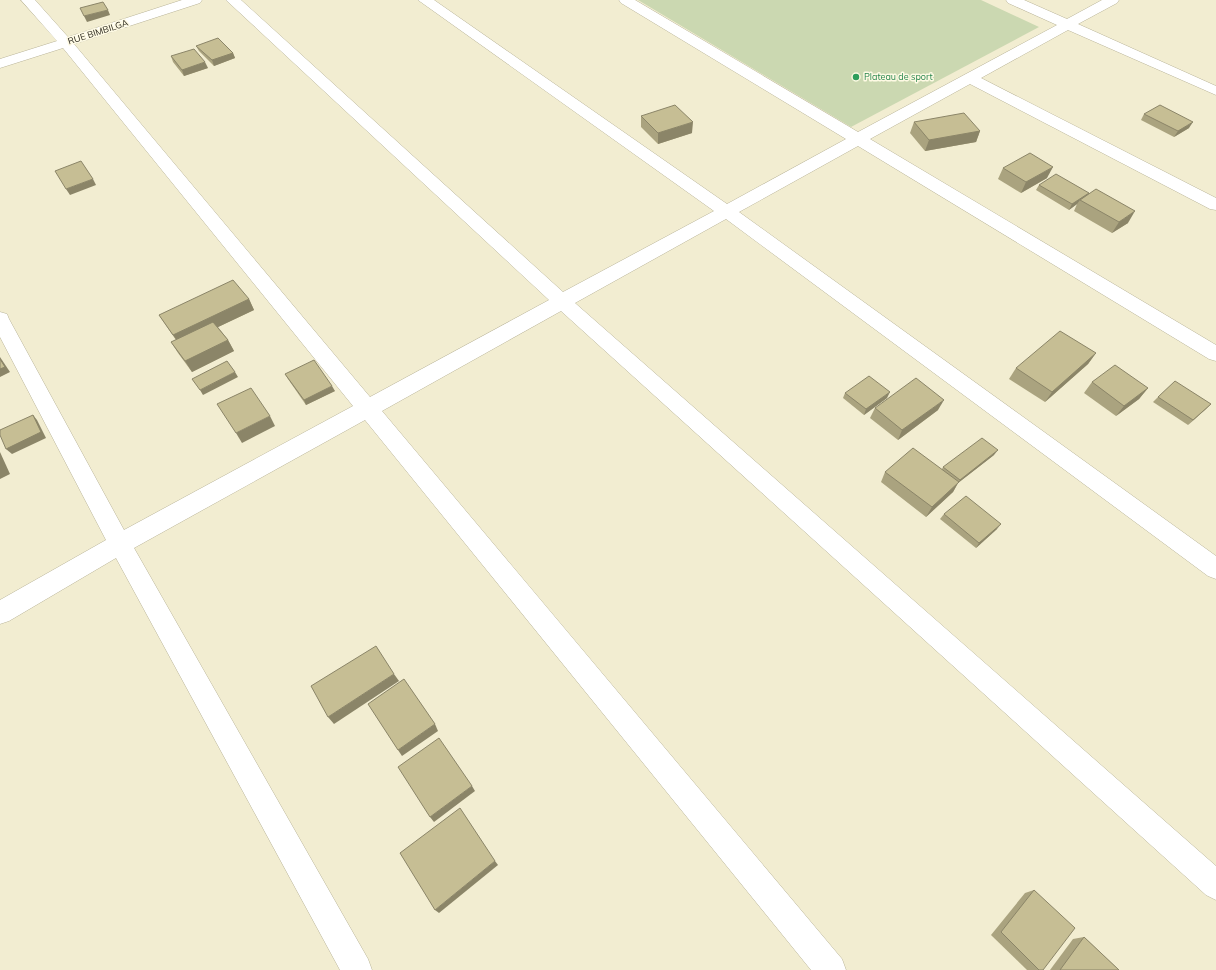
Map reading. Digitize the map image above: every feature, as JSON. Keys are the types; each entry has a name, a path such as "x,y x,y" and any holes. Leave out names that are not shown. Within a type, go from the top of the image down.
{"street":[{"path":"28,0 65,42 366,409 831,970"},
{"name":"RUE BIMBILGA","path":"0,64 195,0"},
{"path":"233,0 561,301 1216,885"},
{"path":"425,0 726,211 1216,569"},
{"path":"626,0 1216,354"},
{"path":"1013,0 1216,91"},
{"path":"0,613 120,544 1112,0"},
{"path":"969,78 1216,205"},
{"path":"0,320 120,544 357,970"}],"green space":[{"name":"Plateau de sport","path":"638,0 981,0 1039,27 851,127"}],"building":[{"path":"103,2 108,10 84,16 80,8"},
{"path":"218,38 233,53 212,60 196,46"},
{"path":"194,49 205,62 182,70 171,56"},
{"path":"675,105 693,122 658,133 641,116"},
{"path":"1160,105 1193,122 1178,131 1144,114"},
{"path":"964,113 980,131 929,140 914,122"},
{"path":"1030,153 1053,167 1026,182 1003,168"},
{"path":"81,161 93,179 66,189 55,171"},
{"path":"1056,174 1089,193 1072,204 1039,185"},
{"path":"1096,189 1135,211 1119,222 1080,200"},
{"path":"233,280 249,299 173,335 159,315"},
{"path":"213,322 228,340 185,361 171,342"},
{"path":"1060,331 1096,353 1052,392 1016,368"},
{"path":"0,359 5,367 0,369"},
{"path":"314,360 332,386 304,400 285,374"},
{"path":"227,361 235,372 200,390 192,379"},
{"path":"1115,365 1148,388 1124,406 1092,382"},
{"path":"869,376 890,392 866,409 845,393"},
{"path":"916,378 944,400 902,430 875,408"},
{"path":"1175,381 1211,404 1193,420 1158,397"},
{"path":"251,388 270,416 236,433 217,404"},
{"path":"33,415 41,432 6,449 0,435 0,430"},
{"path":"982,438 998,450 960,480 943,467"},
{"path":"913,448 959,482 932,507 885,472"},
{"path":"966,496 1001,524 979,543 944,514"},
{"path":"376,646 394,674 328,717 311,686"},
{"path":"404,679 435,724 398,750 368,704"},
{"path":"439,738 472,786 430,817 398,767"},
{"path":"460,808 495,861 435,910 400,853"},
{"path":"1034,890 1075,928 1043,970 1039,970 1001,932"},
{"path":"1084,937 1119,970 1060,970"}],"place":[{"name":"Plateau de sport","path":"856,77"}]}
